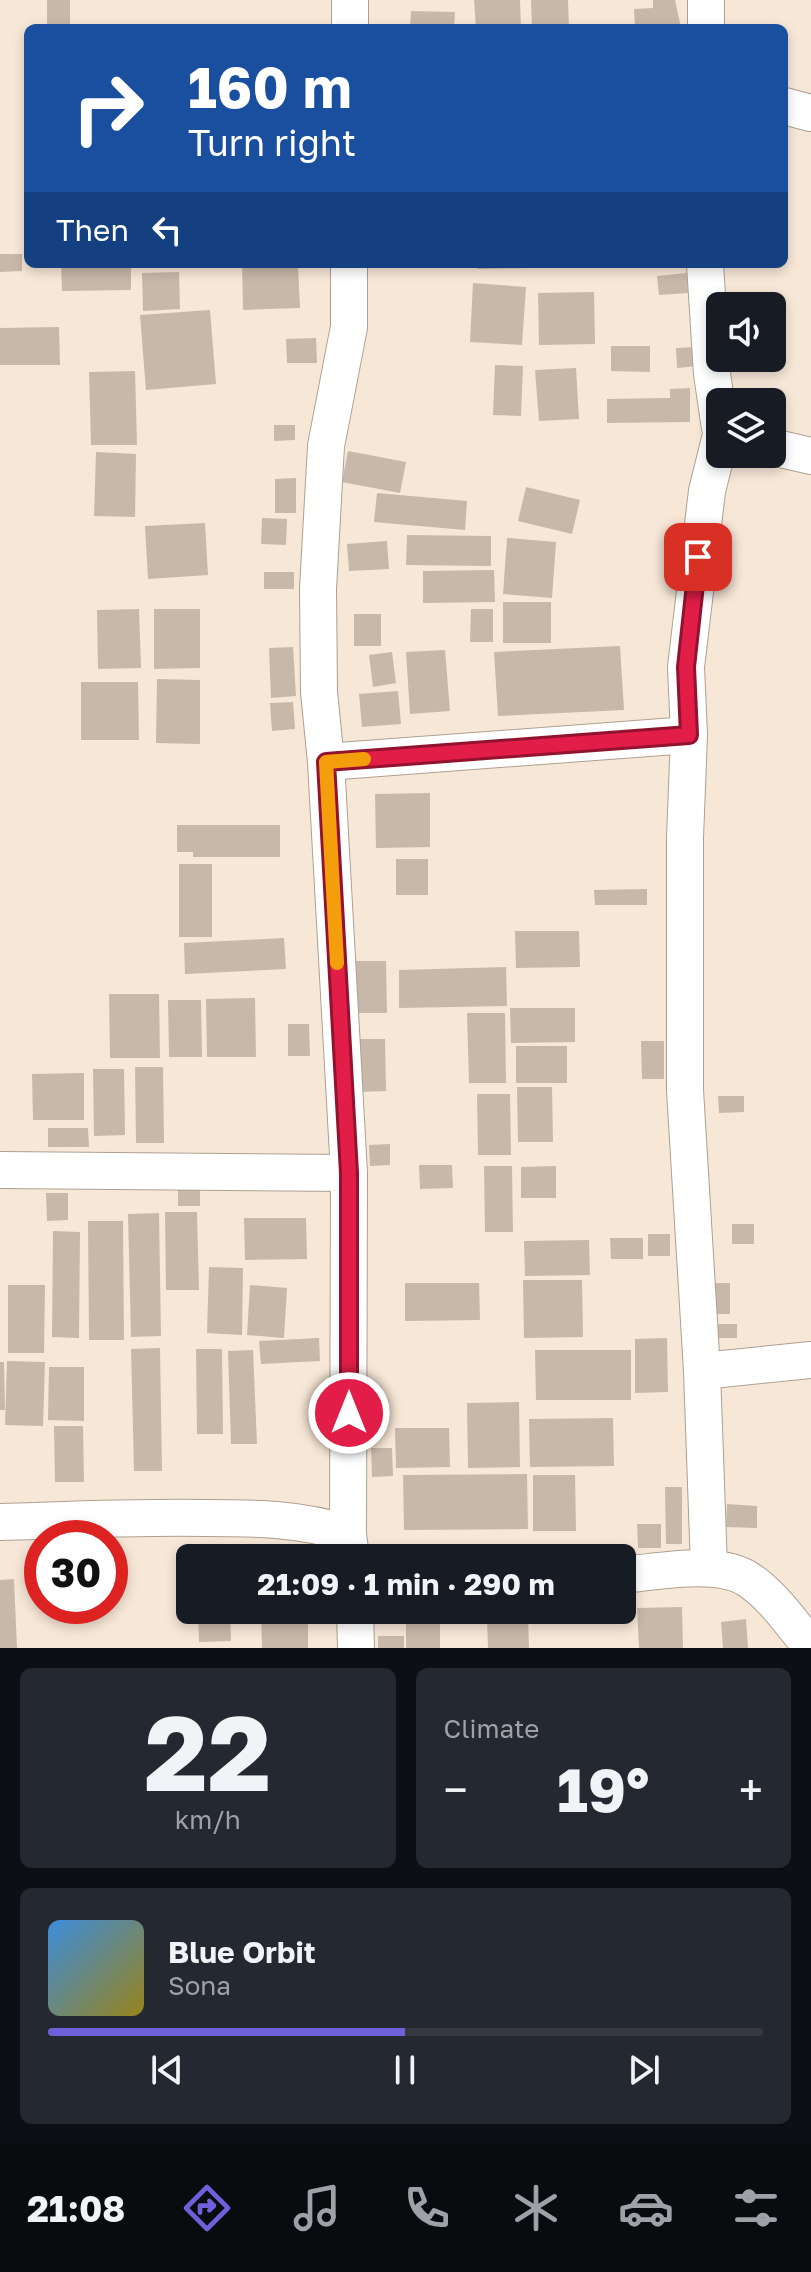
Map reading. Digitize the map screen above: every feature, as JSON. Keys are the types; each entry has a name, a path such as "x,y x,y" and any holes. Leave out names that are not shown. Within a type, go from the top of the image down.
{"street":[{"path":"350,0 350,24"},
{"path":"706,0 706,24"},
{"path":"788,107 811,113"},
{"path":"349,268 349,327 326,446 318,589 319,692 326,762 349,1173 349,1544"},
{"path":"705,268 714,388"},
{"path":"786,450 811,456"},
{"path":"709,1568 702,1371 685,1090 685,838 688,651 707,491 713,468"},
{"path":"326,762 689,735"},
{"path":"0,1170 349,1173"},
{"path":"702,1371 811,1360"},
{"path":"0,1522 141,1517 305,1522 345,1544"},
{"path":"636,1574 709,1568 745,1578 775,1604 811,1647"},
{"path":"355,1624 356,1648"}],"building":[{"path":"47,0 70,0 70,24 47,24"},
{"path":"474,0 520,0 521,24 476,24"},
{"path":"531,0 568,0 569,24 532,24"},
{"path":"653,0 675,0 680,24 635,24 634,9 653,8"},
{"path":"411,11 455,12 454,24 410,24"},
{"path":"0,254 22,254 22,271 0,272"},
{"path":"61,268 131,268 131,290 62,291"},
{"path":"242,268 298,268 300,308 243,310"},
{"path":"179,272 180,309 143,311 142,273"},
{"path":"687,273 688,293 659,295 657,276"},
{"path":"473,283 526,287 522,345 470,342"},
{"path":"594,292 595,344 539,345 538,293"},
{"path":"210,310 216,384 146,390 140,315"},
{"path":"59,327 60,365 0,365 0,328"},
{"path":"316,338 317,363 287,363 286,339"},
{"path":"611,346 650,346 650,372 611,371"},
{"path":"696,347 698,366 677,368 676,348"},
{"path":"495,365 523,366 521,416 493,415"},
{"path":"576,368 579,419 539,421 535,370"},
{"path":"135,371 137,445 91,445 89,372"},
{"path":"690,388 690,422 607,423 607,399 670,398 670,389"},
{"path":"274,425 295,425 295,440 274,441"},
{"path":"348,451 406,462 400,493 342,482"},
{"path":"96,452 136,454 135,517 94,516"},
{"path":"296,478 296,513 275,513 275,479"},
{"path":"526,487 580,500 572,534 518,521"},
{"path":"377,493 467,501 465,530 374,522"},
{"path":"262,518 287,519 286,545 261,544"},
{"path":"205,523 208,575 148,579 145,526"},
{"path":"407,535 491,536 491,566 406,565"},
{"path":"507,538 556,542 552,598 503,594"},
{"path":"387,541 389,569 349,571 347,544"},
{"path":"494,570 495,602 423,603 423,571"},
{"path":"264,572 294,572 294,589 264,589"},
{"path":"503,602 551,602 551,643 503,643"},
{"path":"139,609 141,668 98,669 97,610"},
{"path":"154,609 200,609 200,668 154,669"},
{"path":"471,609 493,609 493,642 470,642"},
{"path":"354,614 381,614 381,646 354,646"},
{"path":"620,646 624,710 498,716 494,652"},
{"path":"293,647 296,696 271,698 269,648"},
{"path":"445,650 450,711 410,714 406,652"},
{"path":"392,652 396,683 373,687 369,655"},
{"path":"157,679 200,680 200,744 156,743"},
{"path":"81,682 138,682 139,740 81,740"},
{"path":"398,691 401,724 362,727 359,694"},
{"path":"293,702 295,729 272,731 270,703"},
{"path":"430,793 430,847 376,848 375,794"},
{"path":"177,825 280,825 280,857 193,857 193,852 177,852"},
{"path":"396,859 428,859 428,895 396,895"},
{"path":"179,864 212,864 212,937 179,937"},
{"path":"647,889 647,905 595,905 594,890"},
{"path":"515,931 579,931 580,967 516,968"},
{"path":"284,938 286,969 185,974 184,943"},
{"path":"356,961 386,961 387,1013 357,1013"},
{"path":"506,967 507,1006 399,1008 399,970"},
{"path":"109,994 159,994 160,1058 110,1058"},
{"path":"255,998 256,1057 207,1057 206,999"},
{"path":"168,1000 201,1000 202,1057 169,1057"},
{"path":"510,1008 575,1008 575,1042 511,1043"},
{"path":"467,1013 505,1013 506,1083 469,1083"},
{"path":"288,1024 309,1024 310,1056 288,1056"},
{"path":"358,1039 385,1039 386,1091 359,1092"},
{"path":"641,1041 664,1041 664,1079 642,1079"},
{"path":"516,1046 567,1046 567,1083 516,1083"},
{"path":"135,1067 163,1067 164,1143 136,1143"},
{"path":"93,1069 124,1069 125,1135 94,1136"},
{"path":"84,1073 84,1120 33,1120 32,1074"},
{"path":"517,1087 552,1087 553,1142 518,1142"},
{"path":"477,1094 510,1094 511,1155 478,1155"},
{"path":"718,1096 744,1096 744,1112 719,1113"},
{"path":"48,1128 88,1128 89,1147 48,1147"},
{"path":"390,1144 390,1165 370,1166 369,1145"},
{"path":"419,1165 452,1165 453,1188 420,1189"},
{"path":"484,1166 512,1166 513,1232 485,1232"},
{"path":"556,1166 556,1198 521,1198 521,1167"},
{"path":"178,1185 200,1185 200,1206 178,1206"},
{"path":"46,1193 68,1193 68,1220 47,1221"},
{"path":"165,1212 197,1212 199,1290 166,1290"},
{"path":"159,1213 161,1336 131,1337 128,1214"},
{"path":"244,1218 306,1218 307,1259 245,1260"},
{"path":"88,1221 123,1221 124,1340 89,1340"},
{"path":"732,1224 754,1224 754,1244 732,1244"},
{"path":"53,1231 80,1232 79,1338 52,1337"},
{"path":"648,1234 670,1234 670,1256 648,1256"},
{"path":"610,1238 643,1238 643,1259 611,1259"},
{"path":"589,1240 590,1275 525,1276 524,1241"},
{"path":"209,1267 243,1268 242,1335 207,1333"},
{"path":"523,1280 582,1280 583,1337 524,1338"},
{"path":"405,1283 479,1283 480,1320 405,1321"},
{"path":"710,1283 730,1283 730,1314 711,1314"},
{"path":"8,1285 45,1285 44,1353 8,1353"},
{"path":"250,1285 287,1288 284,1338 247,1335"},
{"path":"711,1324 737,1324 737,1338 712,1338"},
{"path":"319,1338 320,1361 261,1364 259,1341"},
{"path":"667,1338 668,1392 635,1393 635,1339"},
{"path":"160,1348 162,1471 134,1471 131,1349"},
{"path":"196,1349 222,1349 223,1434 197,1434"},
{"path":"253,1350 257,1444 231,1444 228,1351"},
{"path":"535,1350 631,1350 631,1400 536,1400"},
{"path":"7,1361 45,1362 43,1426 5,1425"},
{"path":"0,1362 4,1362 5,1410 0,1410"},
{"path":"49,1367 84,1367 84,1421 48,1420"},
{"path":"519,1402 520,1467 468,1468 467,1403"},
{"path":"613,1418 614,1466 530,1467 529,1419"},
{"path":"54,1426 83,1426 84,1482 55,1482"},
{"path":"395,1428 449,1428 450,1467 396,1468"},
{"path":"371,1448 392,1448 393,1476 372,1477"},
{"path":"527,1474 528,1529 404,1530 403,1475"},
{"path":"533,1475 575,1475 576,1531 533,1531"},
{"path":"665,1487 682,1487 682,1544 666,1544"},
{"path":"727,1504 757,1506 757,1528 726,1527"},
{"path":"637,1524 661,1524 661,1548 638,1548"},
{"path":"14,1579 17,1648 0,1648 0,1580"},
{"path":"682,1607 683,1648 639,1648 637,1608"},
{"path":"746,1619 748,1648 723,1648 721,1622"},
{"path":"198,1624 230,1624 231,1641 199,1642"},
{"path":"261,1624 308,1624 308,1648 262,1648"},
{"path":"406,1624 440,1624 440,1648 406,1648"},
{"path":"487,1624 528,1624 529,1648 488,1648"},
{"path":"378,1636 404,1636 404,1648 378,1648"}],"slow traffic":[{"path":"337,963 326,762 364,759"}],"route":[{"path":"349,1413 349,1173 326,762 689,735 686,667 698,557"}]}
